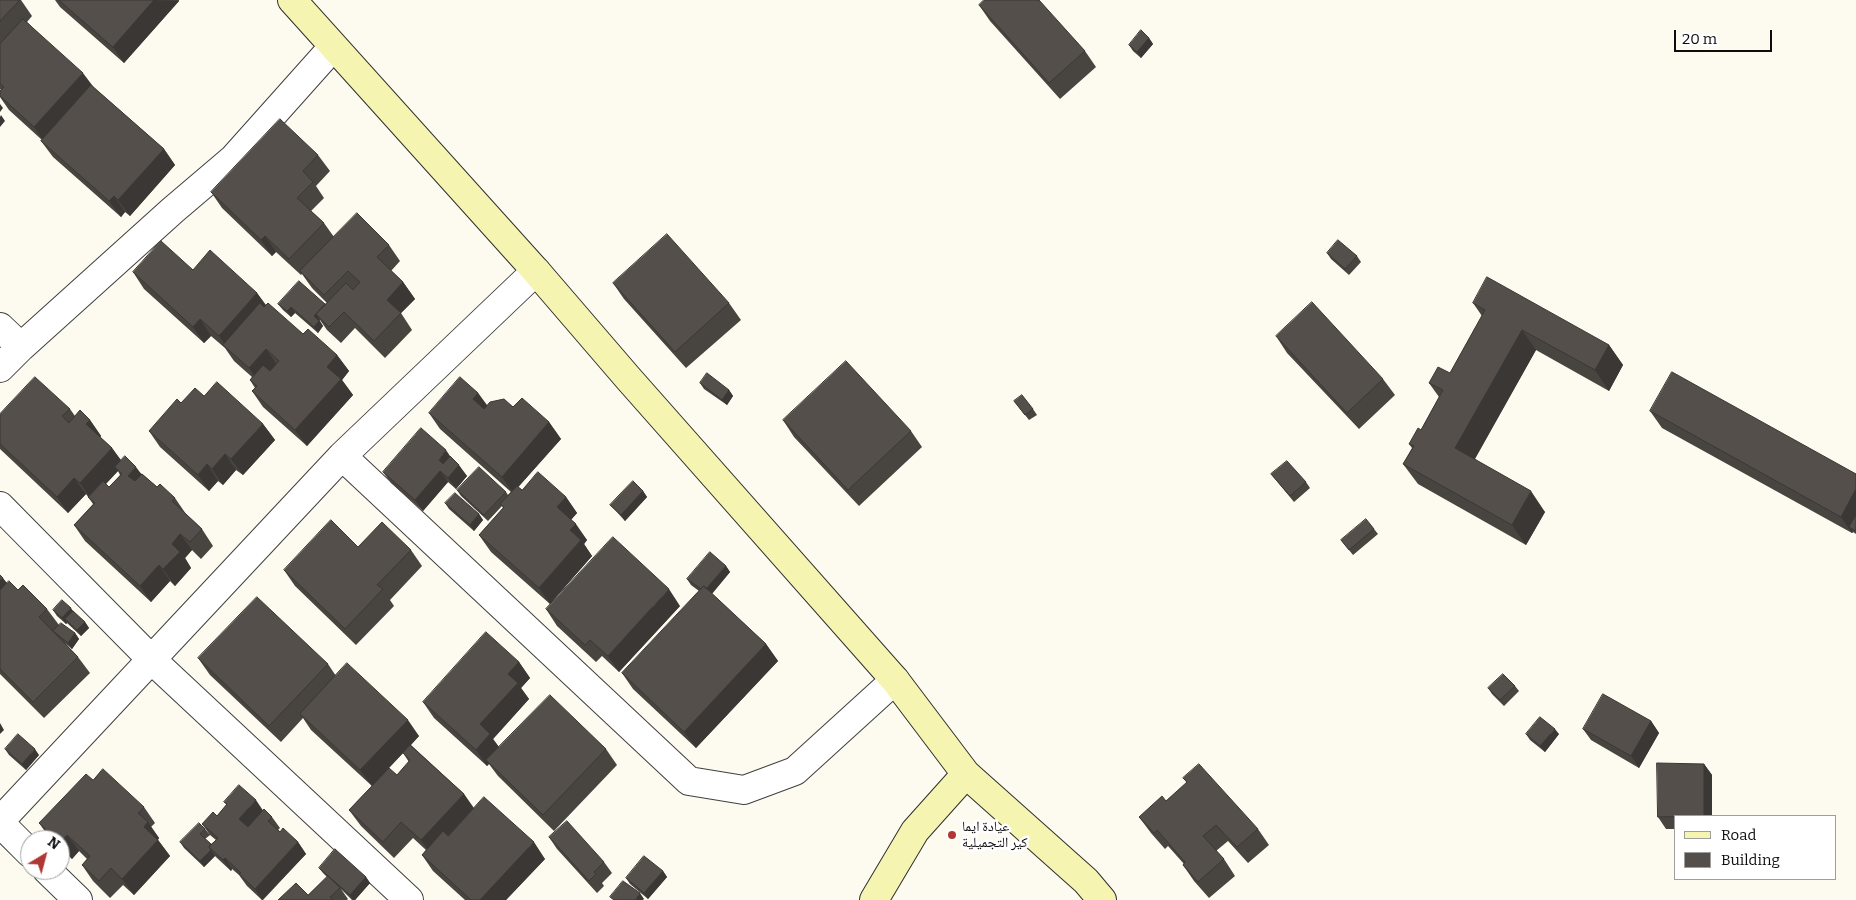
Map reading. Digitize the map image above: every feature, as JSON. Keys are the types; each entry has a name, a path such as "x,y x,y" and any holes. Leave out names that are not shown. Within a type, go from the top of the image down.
{"street":[{"path":"292,0 536,271 628,378 896,680 966,774 1086,881 1102,900"},
{"path":"0,368 173,210 233,159 333,47"},
{"path":"20,843 0,822 342,456 536,271"},
{"path":"0,327 21,347"},
{"path":"342,456 689,781 744,790 795,771 896,680"},
{"path":"0,506 152,660 409,900"},
{"path":"874,900 915,831 966,774"},
{"path":"57,880 78,900"}],"building":[{"path":"0,0 20,0 0,21"},
{"path":"59,0 154,0 113,47"},
{"path":"984,0 1039,0 1085,51 1049,83 979,5"},
{"path":"23,19 83,73 34,127 0,96 0,91 4,87 0,83 0,44"},
{"path":"1141,30 1149,38 1137,52 1129,45"},
{"path":"91,85 164,149 118,200 114,196 109,201 41,141"},
{"path":"280,119 318,155 303,171 313,182 297,198 324,223 289,259 265,236 261,240 211,192"},
{"path":"357,213 389,245 377,257 403,282 387,300 401,313 374,341 344,312 329,327 316,314 346,283 353,290 360,282 348,271 324,295 300,271"},
{"path":"667,234 729,303 675,352 613,283"},
{"path":"1338,240 1357,256 1345,269 1327,253"},
{"path":"161,241 193,270 210,250 257,293 219,336 200,319 193,327 133,272"},
{"path":"1487,277 1609,345 1595,370 1522,330 1455,448 1531,491 1512,525 1403,464 1414,446 1409,444 1418,428 1421,430 1443,390 1429,383 1438,367 1450,373 1485,310 1473,303"},
{"path":"299,281 325,304 314,316 319,321 314,327 291,307 287,311 278,304"},
{"path":"1312,302 1383,379 1347,413 1276,336"},
{"path":"260,303 264,307 268,303 303,334 308,329 337,355 327,367 341,379 295,430 252,391 257,386 250,380 263,365 270,371 279,361 266,349 249,368 223,345"},
{"path":"846,361 911,431 848,490 783,420"},
{"path":"1672,372 1856,474 1856,489 1841,517 1650,411"},
{"path":"707,373 729,390 722,400 700,383"},
{"path":"35,377 70,409 62,416 69,423 80,410 90,420 86,424 112,448 80,483 74,478 57,497 0,444 0,414"},
{"path":"460,377 478,393 473,399 484,409 490,402 504,399 513,407 522,398 549,422 502,477 429,413"},
{"path":"217,382 263,424 231,459 225,454 212,469 207,464 198,475 149,431 177,399 181,403 195,388 204,396"},
{"path":"1022,395 1033,409 1025,415 1014,401"},
{"path":"421,428 446,450 439,460 443,464 450,456 459,465 448,478 440,471 415,500 383,472"},
{"path":"125,456 136,467 128,476 135,481 142,474 157,487 160,484 175,498 172,501 202,529 190,542 180,534 172,544 180,552 163,569 159,565 140,586 74,525 95,503 88,497 103,481 109,487 122,474 115,467"},
{"path":"1287,461 1306,482 1290,496 1271,474"},
{"path":"479,467 506,492 484,515 457,490"},
{"path":"538,472 566,497 557,507 576,524 570,530 581,540 539,588 479,535 504,507 500,504 517,486 522,490"},
{"path":"633,481 643,491 621,515 610,505"},
{"path":"455,493 479,514 470,525 445,503"},
{"path":"1856,515 1856,531 1849,527"},
{"path":"1366,519 1374,529 1349,550 1341,540"},
{"path":"331,520 358,547 382,522 411,550 377,585 383,589 345,629 284,570"},
{"path":"613,537 669,589 608,656 590,640 585,645 546,609"},
{"path":"710,552 726,566 706,589 704,586 701,589 687,579"},
{"path":"9,581 18,590 23,585 47,609 39,617 78,657 33,702 0,669 0,590"},
{"path":"704,586 766,644 684,732 622,673"},
{"path":"257,597 328,664 269,726 198,658"},
{"path":"62,600 71,608 62,618 53,610"},
{"path":"73,611 85,622 77,630 65,619"},
{"path":"61,623 75,633 68,643 53,631"},
{"path":"486,632 519,662 508,674 518,683 480,724 490,734 476,750 423,702"},
{"path":"347,663 408,720 360,770 300,714"},
{"path":"1503,674 1515,686 1500,700 1488,688"},
{"path":"1603,694 1651,721 1631,756 1583,729"},
{"path":"550,695 606,749 543,815 486,760"},
{"path":"1540,717 1555,729 1540,746 1526,734"},
{"path":"18,734 35,749 22,764 5,749"},
{"path":"410,745 464,794 421,840 401,822 383,842 349,810 389,768 397,775 410,760 403,753"},
{"path":"1657,763 1704,764 1704,815 1658,817"},
{"path":"1199,764 1258,829 1237,847 1216,825 1203,836 1224,859 1198,882 1183,865 1185,862 1157,830 1154,833 1139,817 1162,796 1166,801 1187,782 1183,778"},
{"path":"103,769 144,807 138,813 148,822 144,827 158,840 122,879 111,868 99,881 82,865 90,856 70,838 70,830 46,830 39,823 86,774 93,780"},
{"path":"239,785 256,800 239,819 248,827 264,809 272,817 268,821 280,832 283,828 298,842 255,889 225,858 223,860 209,847 218,838 202,824 213,812 217,816 227,804 224,802"},
{"path":"484,797 534,842 480,900 471,900 422,855 443,831 448,836"},
{"path":"567,821 604,862 594,872 596,874 589,881 549,837"},
{"path":"199,823 205,829 200,834 211,844 209,847 211,850 200,861 180,842"},
{"path":"335,849 366,877 350,895 319,868"},
{"path":"644,856 663,871 644,893 626,878"},
{"path":"328,876 340,888 330,897 333,900 278,900 296,883 308,895"},
{"path":"623,881 640,893 635,900 614,900 610,897"}],"place":[{"name":"عيادة ايما كير التجميلية","path":"952,835"}]}
